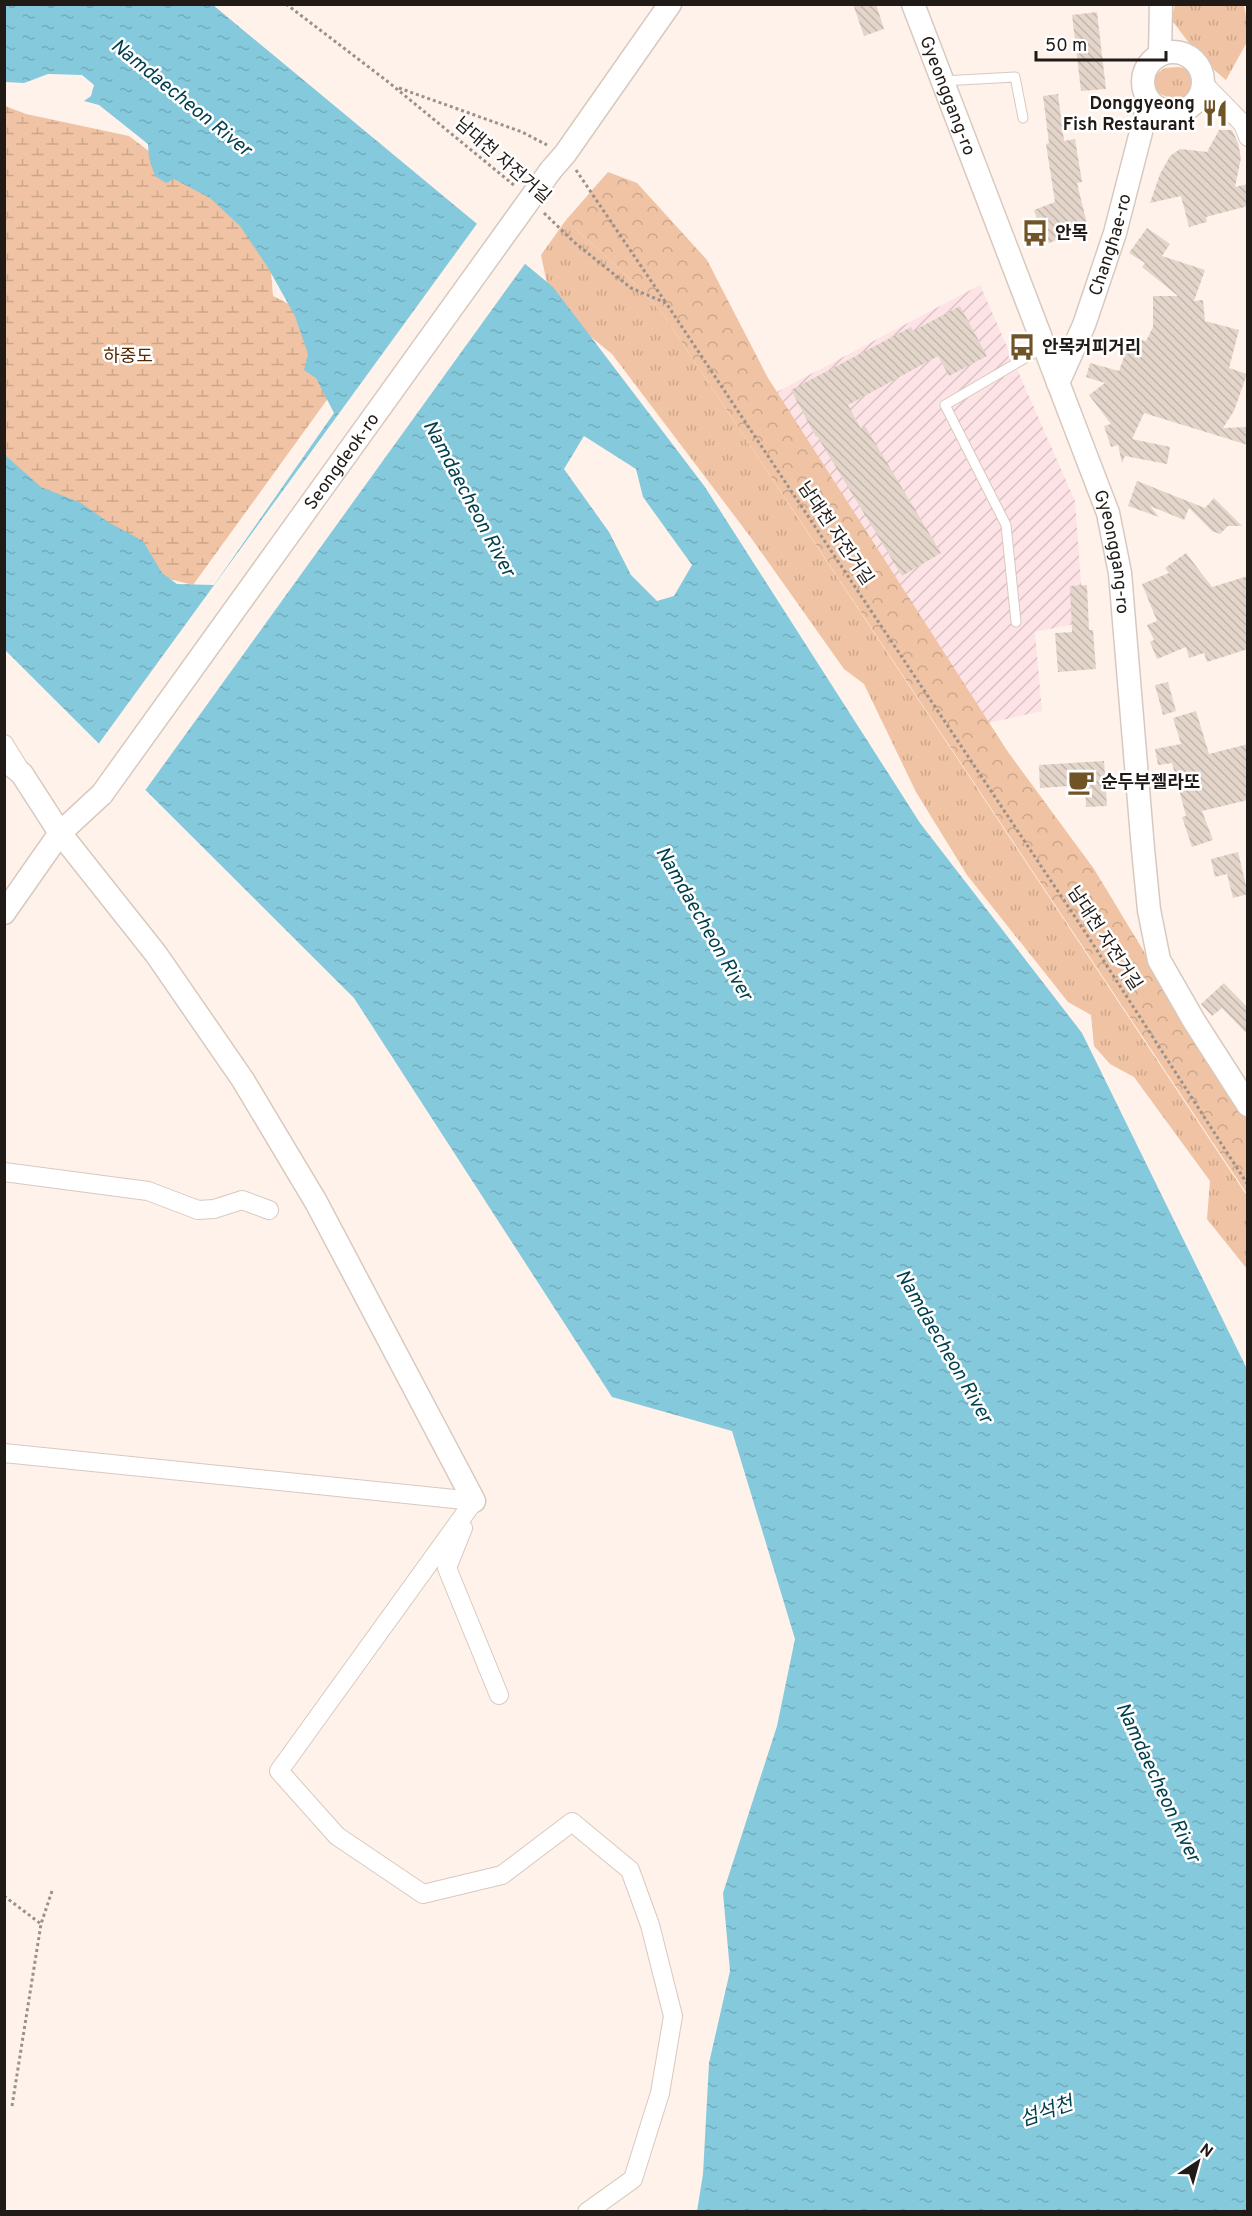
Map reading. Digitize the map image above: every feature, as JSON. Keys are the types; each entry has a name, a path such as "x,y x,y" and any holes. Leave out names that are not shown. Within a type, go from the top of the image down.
{"street":[{"name":"Seongdeok-ro","path":"4,913 60,833 102,794 551,170 565,154 670,4"},
{"name":"Gyeonggang-ro","path":"914,4 1108,513 1120,573 1149,910 1159,960 1194,1021 1248,1105"},
{"path":"1160,54 1161,4"},
{"path":"1203,83 1197,100 1183,111 1164,111 1149,101 1143,87 1144,71 1148,64 1160,54 1178,52 1186,54 1199,66 1203,83 1243,124 1248,137"},
{"name":"Changhae-ro","path":"1058,383 1084,325 1115,233 1149,101"},
{"path":"4,744 60,833 156,954 243,1080 316,1202 474,1501 447,1568 499,1695"},
{"path":"4,759 22,774"},
{"path":"4,1172 148,1191 198,1210 214,1209 242,1200 269,1210"},
{"path":"4,1453 474,1501"},
{"path":"474,1501 279,1772 337,1836 423,1894 502,1875 572,1822 630,1870 650,1925 673,2016 660,2093 633,2179 587,2211"}],"lane":[{"path":"942,81 1015,77 1023,118"},
{"path":"1016,622 1006,525 945,405 1044,347"}],"path":[{"name":"남대천 자전거길","path":"286,4 387,81 519,189"},
{"name":"남대천 자전거길","path":"543,212 574,242 632,288 666,303 1089,938 1248,1185"},
{"path":"12,2106 41,1924 52,1891"},
{"path":"4,1896 41,1924"},
{"path":"1243,2211 1248,2205"}],"shaded area":[{"path":"980,285 1075,501 1084,622 1035,632 1042,711 980,725 769,396"}],"green space":[{"path":"1175,5 1244,5 1247,42 1226,80 1201,59 1171,19"},
{"path":"1178,67 1189,71 1196,80 1191,92 1187,96 1175,98 1157,92 1153,85 1153,76 1165,68"},
{"name":"하중도","path":"5,106 26,114 129,136 242,222 271,272 273,296 317,318 342,379 193,585 146,573 5,479"},
{"path":"608,172 637,183 707,260 768,378 1008,752 1094,869 1247,1118 1247,1194 663,314 629,278 566,220"},
{"path":"566,220 629,278 663,314 1247,1196 1247,1269 1207,1219 1210,1181 1134,1077 1110,1064 1094,1046 1091,1015 1068,1002 967,875 916,792 864,684 844,669 749,535 612,354 566,317 549,293 541,255"}],"water":[{"path":"5,5 213,5 553,287 705,487 920,823 1082,1033 1247,1369 1247,2211 697,2211 703,2174 709,2063 730,1971 723,1893 777,1726 795,1639 732,1431 612,1397 354,998 5,650 5,455 41,487 81,503 108,522 143,541 162,573 177,584 214,585 334,413 316,378 304,370 308,354 295,316 267,266 240,226 210,198 174,179 166,183 155,176 149,158 148,144 99,105 84,101 91,96 94,85 82,75 48,74 24,83 5,82","holes":["584,436 636,469 643,497 692,565 674,596 657,601 631,575 609,532 564,469"]}],"pier":[{"path":"479,221 527,261 144,792 97,746"}],"building":[{"path":"853,4 876,4 884,29 864,36"},
{"path":"1097,12 1106,89 1081,91 1072,15"},
{"path":"1058,94 1064,141 1075,139 1082,182 1077,183 1088,228 1073,231 1074,234 1046,244 1034,210 1055,202 1046,144 1049,143 1043,96"},
{"path":"1219,130 1232,130 1238,143 1241,158 1235,187 1248,184 1248,206 1206,217 1207,222 1189,227 1181,196 1150,203 1160,174 1170,156 1180,149 1207,152"},
{"path":"1147,228 1170,244 1162,256 1205,270 1194,301 1203,300 1205,321 1239,330 1229,368 1247,374 1234,411 1223,428 1248,427 1248,445 1144,413 1132,439 1170,447 1167,464 1125,456 1122,463 1118,445 1111,447 1104,426 1111,424 1089,395 1105,383 1086,377 1090,363 1119,371 1131,337 1146,341 1153,327 1153,296 1178,296 1142,267 1145,263 1129,253"},
{"path":"960,306 987,356 949,376 938,356 848,405 861,429 865,426 941,553 902,576 816,437 791,390 911,327 913,331"},
{"path":"1137,481 1205,508 1214,498 1242,526 1228,526 1220,534 1212,531 1189,508 1184,520 1150,506 1159,517 1128,506"},
{"path":"1186,553 1212,587 1248,576 1248,649 1207,662 1204,653 1189,658 1186,647 1157,659 1150,642 1154,640 1147,625 1157,621 1142,584 1169,573 1165,568"},
{"path":"1087,585 1089,630 1093,630 1096,669 1058,672 1055,633 1072,632 1070,586"},
{"path":"1168,682 1176,711 1163,715 1155,685"},
{"path":"1196,711 1209,754 1248,744 1248,800 1202,811 1213,840 1192,847 1182,817 1186,816 1172,763 1158,765 1155,749 1181,744 1173,718"},
{"path":"1104,761 1107,806 1086,807 1085,785 1040,788 1039,765"},
{"path":"1238,852 1248,894 1233,898 1227,874 1215,877 1211,859"},
{"path":"1224,983 1248,1008 1248,1035 1222,1008 1212,1016 1201,1004"}],"place":[{"name":"Donggyeong Fish Restaurant","path":"1215,113"},
{"name":"안목","path":"1035,233"},
{"name":"안목커피거리","path":"1022,347"},
{"name":"순두부젤라또","path":"1081,782"}],"water label":[{"name":"Namdaecheon River","path":"182,97"},
{"name":"Namdaecheon River","path":"470,498"},
{"name":"Namdaecheon River","path":"705,923"},
{"name":"Namdaecheon River","path":"945,1346"},
{"name":"Namdaecheon River","path":"1159,1782"},
{"name":"섬석천","path":"1046,2111"}]}
